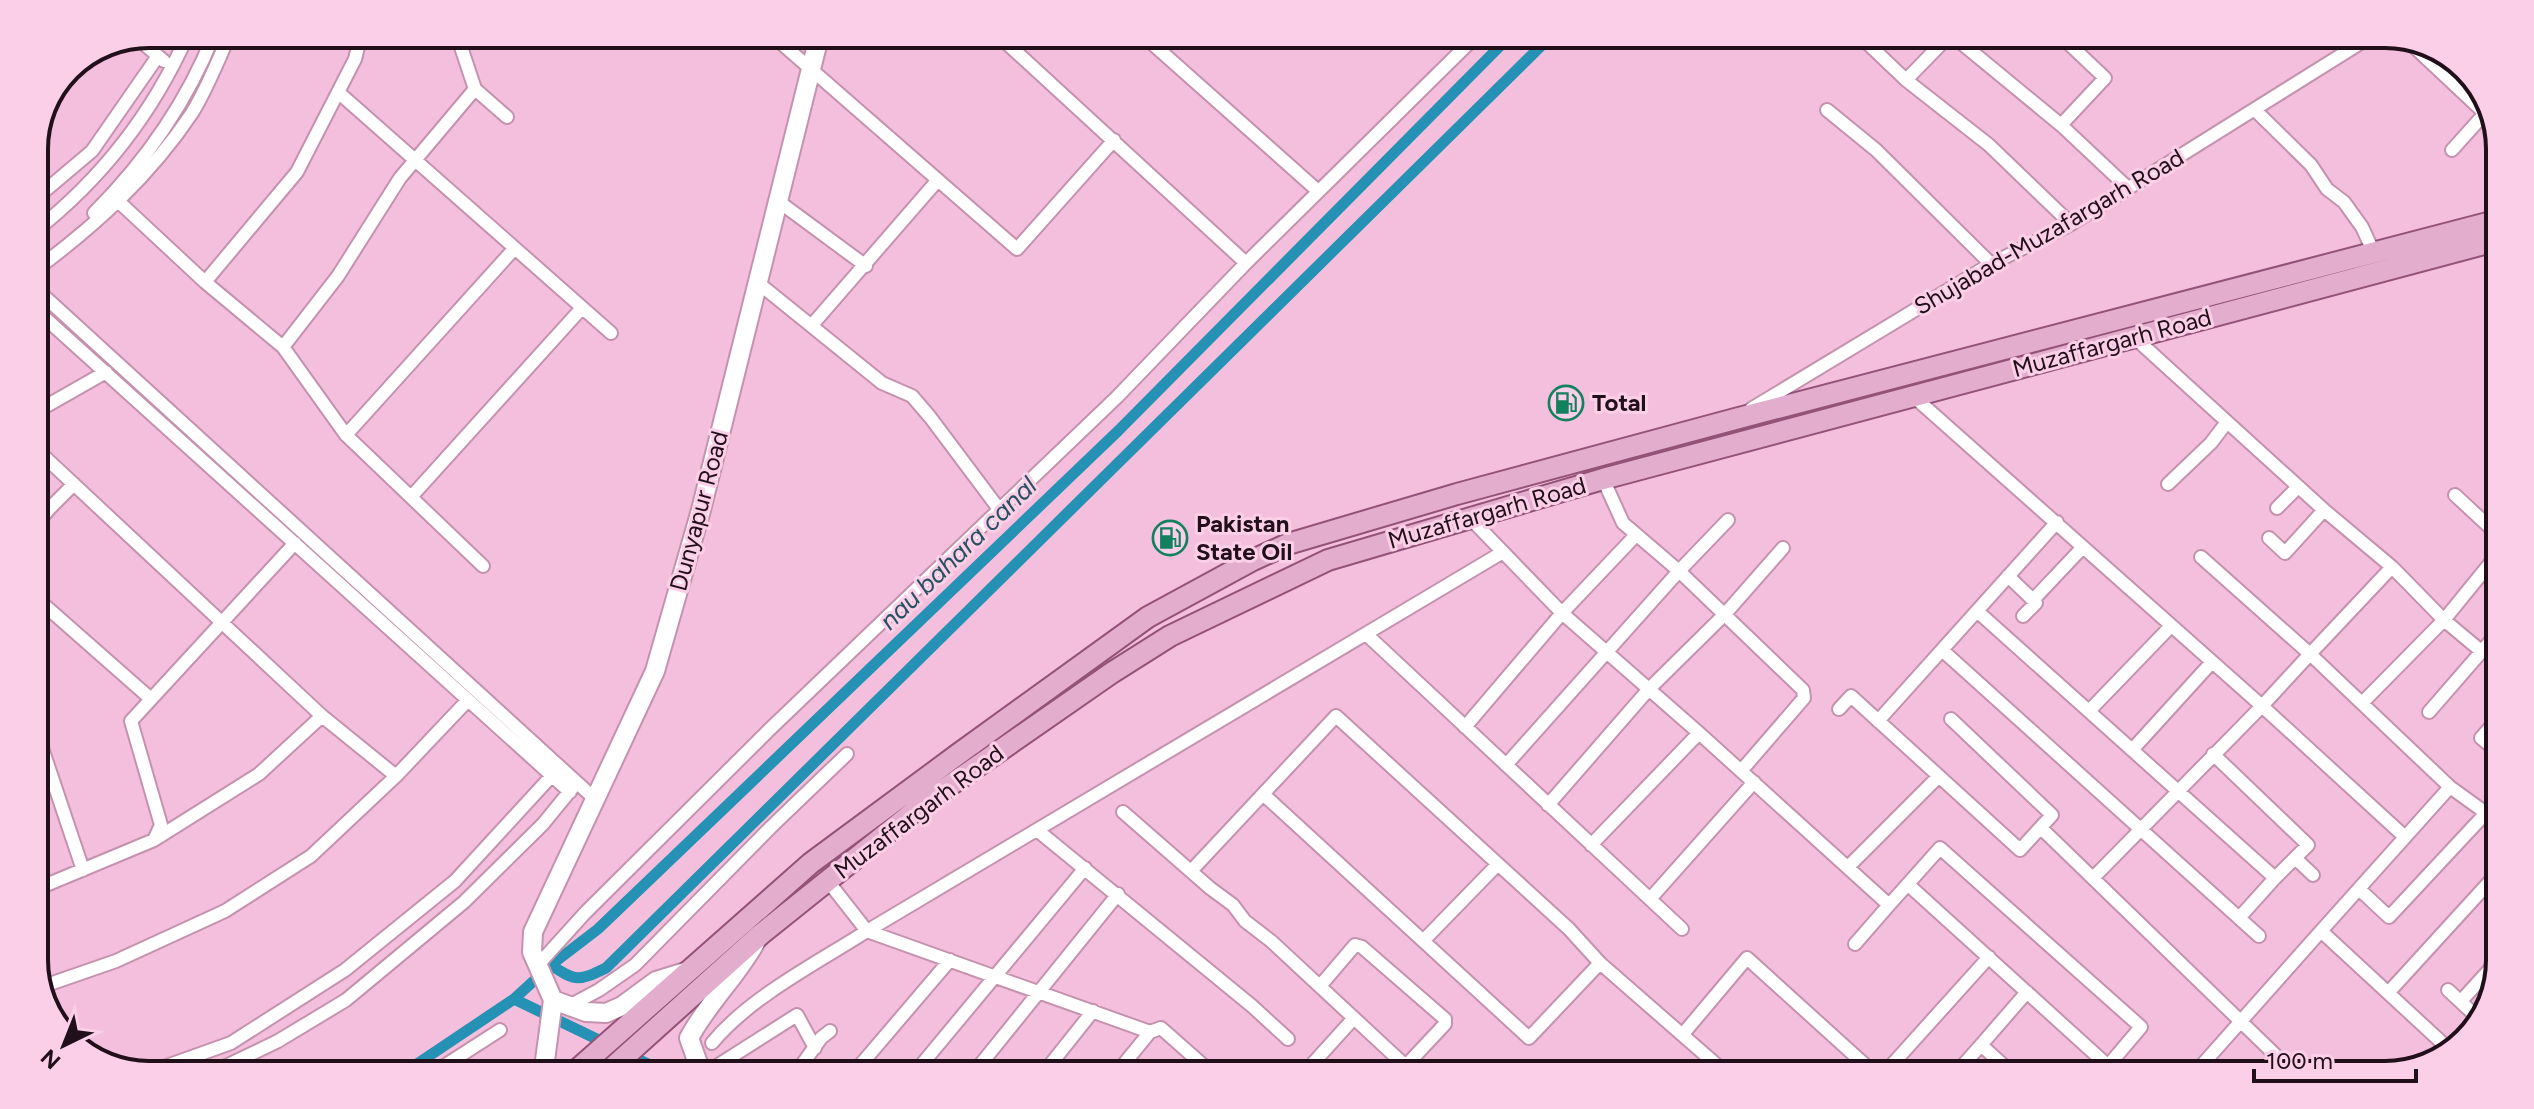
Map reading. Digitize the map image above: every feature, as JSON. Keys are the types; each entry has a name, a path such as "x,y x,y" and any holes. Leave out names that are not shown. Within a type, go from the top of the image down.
{"main road":[{"name":"Dunyapur Road","path":"537,966 532,952 533,932 655,671 701,510 816,48"},
{"name":"Muzaffargarh Road","path":"586,1061 811,863 957,755 1148,617 1288,544 1457,494 1735,419 2486,223"},
{"name":"Muzaffargarh Road","path":"620,1061 760,935 926,802 1170,636 1328,560 1603,479 2486,243"},
{"path":"957,755 970,772"},
{"path":"697,1061 689,1038 699,1019 744,963 760,935"},
{"path":"537,966 555,1002 545,1061"},
{"path":"555,1002 586,1012 606,1013 622,1006 656,981 691,969"}],"street":[{"path":"149,48 172,68"},
{"path":"48,220 74,199 114,157 148,111 181,48"},
{"path":"48,250 91,215 141,162 182,101 207,48"},
{"path":"48,259 144,177 193,111 223,48"},
{"path":"205,282 297,172 358,48"},
{"path":"461,48 475,89 507,117"},
{"path":"786,48 1017,249 1114,140"},
{"path":"1012,48 1246,263"},
{"path":"1157,48 1318,191"},
{"path":"537,966 770,729 1117,397 1246,263 1464,48"},
{"path":"1873,48 1906,80 1989,145 2071,224"},
{"path":"1906,80 1937,48"},
{"path":"1968,48 2061,125 2128,188"},
{"path":"2061,125 2105,78 2073,48"},
{"name":"Shujabad-Muzafargarh Road","path":"1735,419 1991,264 2071,224 2353,48"},
{"path":"48,188 92,151 158,56"},
{"path":"2425,57 2476,104"},
{"path":"283,347 338,276 414,160 475,89"},
{"path":"338,92 611,333"},
{"path":"1827,110 1876,150 1991,264"},
{"path":"2255,110 2311,165 2327,189 2344,202 2362,227 2374,253"},
{"path":"2452,150 2482,121"},
{"path":"812,325 937,181"},
{"path":"118,201 205,282 283,347 346,435 483,566"},
{"path":"778,201 866,266"},
{"path":"346,435 514,249"},
{"path":"757,282 882,383 912,396 999,509"},
{"path":"48,300 573,788 595,799"},
{"path":"411,497 581,309"},
{"path":"48,320 468,700 556,772"},
{"path":"2135,338 2298,487 2392,567 2444,620 2481,651"},
{"path":"48,405 106,372"},
{"path":"1913,396 2405,837"},
{"path":"2168,484 2211,443 2227,422"},
{"path":"48,460 322,716 396,776"},
{"path":"1603,479 1623,523 1679,571 1803,690 1804,698 1741,771"},
{"path":"48,512 74,484"},
{"path":"2277,508 2298,487"},
{"path":"2455,495 2486,524"},
{"path":"2269,538 2285,553 2324,510"},
{"path":"1470,518 1562,613 1889,905"},
{"path":"1506,765 1728,520"},
{"path":"1878,721 2057,522"},
{"path":"1465,727 1562,613 1636,535"},
{"path":"154,840 161,825 131,721 295,543"},
{"path":"2033,600 2083,547"},
{"path":"1548,805 1649,689 1725,614 1783,548"},
{"path":"712,1043 724,1028 766,996 867,931 1503,552"},
{"path":"2201,557 2310,654 2450,787 2486,813 2389,917 2359,889"},
{"path":"2093,878 2262,706 2392,567"},
{"path":"2362,703 2444,620 2486,568"},
{"path":"2008,576 2036,603 2023,616"},
{"path":"48,608 151,699"},
{"path":"1977,611 2275,878"},
{"path":"2089,711 2171,626"},
{"path":"1366,634 1682,929"},
{"path":"2429,712 2486,646"},
{"path":"1942,650 2259,936"},
{"path":"2132,750 2212,662"},
{"path":"1839,709 1851,696 2020,850 2052,815 1951,719"},
{"path":"51,984 116,961 225,911 311,856 396,776 468,700"},
{"path":"48,884 154,840 259,774 322,716"},
{"path":"1191,871 1336,716 1569,929 1600,963 1713,1061"},
{"path":"1591,845 1699,733"},
{"path":"555,1002 635,965 847,754"},
{"path":"2213,754 2308,845 2239,918"},
{"path":"48,766 83,870"},
{"path":"181,1061 231,1043 345,970 455,881 556,772"},
{"path":"1848,867 1939,776"},
{"path":"1650,899 1754,782"},
{"path":"2206,1061 2450,787"},
{"path":"236,1061 278,1041 346,1000 464,902 543,824 573,788"},
{"path":"1263,794 1529,1038 1600,963"},
{"path":"1123,812 1233,905 1245,921 1320,986 1397,1061"},
{"path":"2041,828 2282,1061"},
{"path":"1037,830 1118,894 1288,1039"},
{"path":"1855,944 1940,848 2141,1027 2119,1061"},
{"path":"2295,858 2313,875"},
{"path":"1423,941 1498,864"},
{"path":"925,1061 1085,868"},
{"path":"827,880 867,931 1150,1032"},
{"path":"1907,885 2103,1061"},
{"path":"2388,993 2486,886"},
{"path":"983,1061 1118,894"},
{"path":"2321,931 2442,1043"},
{"path":"1320,986 1355,945 1362,947 1445,1019 1445,1024 1414,1061"},
{"path":"1899,1061 1989,957"},
{"path":"1683,1034 1747,958 1861,1061"},
{"path":"864,1061 950,960"},
{"path":"2461,1001 2484,975"},
{"path":"2448,990 2471,1011"},
{"path":"1967,1061 2027,992"},
{"path":"1053,1061 1093,1011"},
{"path":"725,1061 797,1015 815,1048"},
{"path":"1319,1061 1354,1018"},
{"path":"1126,1061 1150,1032 1161,1028 1198,1061"},
{"path":"452,1061 500,1030"},
{"path":"805,1061 830,1031"},
{"path":"1981,1045 1999,1061"}],"waterway":[{"name":"nau bahara canal","path":"421,1061 514,999 551,965 598,929 1118,431 1498,48"},
{"path":"551,965 578,978 606,968 1539,48"},
{"path":"514,999 607,1044"},
{"path":"626,1054 642,1061"}],"place":[{"name":"Total","path":"1566,403"},
{"name":"Pakistan State Oil","path":"1170,538"}]}
